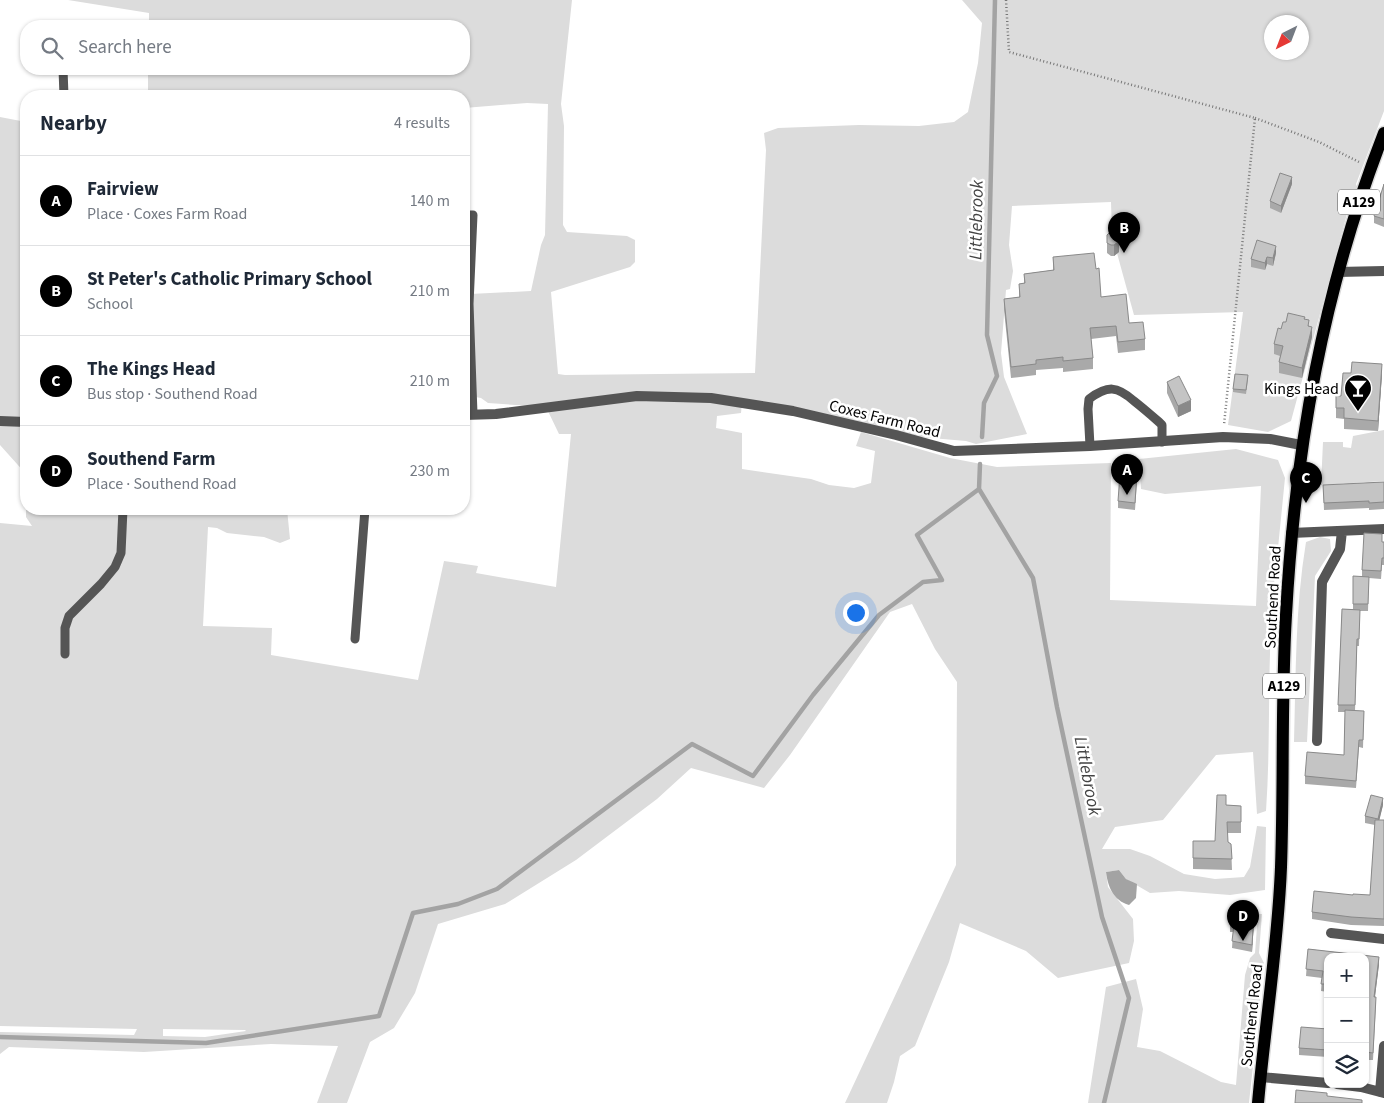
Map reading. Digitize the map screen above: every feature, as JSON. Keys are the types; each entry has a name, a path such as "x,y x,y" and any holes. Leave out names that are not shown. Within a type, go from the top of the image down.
{"main road":[{"name":"Southend Road","path":"1258,1103 1281,869 1286,617 1291,533 1301,445 1326,316 1371,167 1384,134"}],"street":[{"path":"1338,272 1384,271"},
{"name":"Coxes Farm Road","path":"470,415 496,414 637,396 711,398 793,411 896,435 954,451 1090,446 1222,437 1270,439 1301,445"},
{"path":"0,421 20,422"},
{"path":"1291,533 1384,529"},
{"path":"1317,741 1322,582 1340,549 1342,531"},
{"path":"1331,933 1384,938"},
{"path":"1360,1088 1382,1092 1384,1046"},
{"path":"1260,1077 1324,1083"}],"lane":[{"path":"63,75 64,90"},
{"path":"470,215 474,215 470,260"},
{"path":"1090,446 1089,399 1101,390 1108,389 1121,390 1159,422 1162,425 1162,442"},
{"path":"65,654 66,628 69,616 115,568 121,553 123,515"},
{"path":"355,639 365,515"}],"path":[{"path":"1006,0 1009,52 1255,118 1319,142 1371,167"},
{"path":"1222,437 1255,118"}],"shaded area":[{"path":"68,0 572,0 561,104 564,126 563,225 567,232 627,236 635,240 635,262 630,267 551,292 558,374 565,375 755,373 766,150 764,133 778,128 859,125 919,126 954,122 968,112 978,63 982,23 962,0 1384,0 1384,111 1356,184 1359,192 1351,199 1291,421 1268,432 1228,425 1243,312 1134,315 1112,235 1111,202 1012,206 1009,245 1013,271 1010,289 1006,290 1001,353 1004,377 1027,434 976,444 966,441 896,435 742,403 741,413 717,416 716,428 742,433 742,469 811,479 829,485 854,488 871,483 875,451 856,446 861,432 950,458 997,467 1111,463 1110,600 1256,606 1261,486 1165,494 1141,489 1139,459 1236,449 1278,460 1285,478 1275,566 1271,624 1266,811 1257,814 1253,752 1216,755 1163,820 1115,827 1102,849 1130,849 1150,856 1184,874 1215,879 1244,877 1250,867 1257,826 1266,827 1265,890 1230,895 1179,891 1150,893 1126,879 1119,870 1106,872 1108,887 1133,919 1134,941 1129,963 1058,978 1026,951 960,923 949,962 915,1046 900,1056 887,1103 845,1103 956,865 957,682 935,649 912,604 890,612 790,755 764,788 691,768 657,799 576,860 505,904 438,924 415,993 394,1028 370,1042 347,1103 317,1103 338,1046 271,1044 144,1052 9,1047 0,1054 0,1032 134,1035 137,1029 0,1026 0,523 32,526 26,515 288,515 290,539 280,543 264,537 227,533 217,528 208,527 203,626 272,628 271,655 418,680 444,561 478,566 476,573 556,587 571,434 559,434 546,407 488,403 481,398 470,396 470,294 531,291 545,235 548,104 527,103 470,108 470,90 148,90 148,75 470,75 470,20 149,20 149,13","holes":["163,1029 246,1031 205,1037 163,1036"]},
{"path":"0,117 20,121 20,467 0,445"},
{"path":"1384,430 1384,481 1321,485 1323,442 1343,442 1343,447 1351,448 1353,436"},
{"path":"1320,537 1330,539 1331,551 1315,576 1307,742 1294,742 1297,642 1302,567 1306,542"},
{"path":"1119,870 1126,879 1137,884 1136,898 1129,905 1115,896 1108,883 1106,872"},
{"path":"1258,914 1262,914 1259,953 1264,963 1249,1103 1088,1103 1106,987 1136,979 1143,1009 1137,1047 1160,1051 1221,1082 1236,1085 1245,975 1250,958 1255,953"}],"building":[{"path":"1280,173 1292,177 1281,206 1270,201"},
{"path":"1384,184 1384,219 1374,216"},
{"path":"1110,232 1116,232 1119,235 1119,241 1114,245 1107,243 1107,235"},
{"path":"1257,240 1276,246 1273,258 1267,257 1265,263 1251,259"},
{"path":"1094,253 1096,269 1099,268 1101,297 1126,294 1129,323 1143,322 1145,339 1118,342 1116,326 1090,328 1093,358 1063,361 1063,357 1036,360 1036,364 1011,367 1004,299 1020,297 1019,284 1025,283 1024,274 1054,270 1053,257"},
{"path":"1288,313 1305,317 1304,319 1309,320 1308,326 1312,327 1302,368 1279,362 1283,346 1274,344 1278,328 1281,329 1283,322 1286,322"},
{"name":"Kings Head","path":"1352,362 1382,364 1378,421 1344,418 1344,408 1336,408 1336,396 1341,396 1343,373 1351,373"},
{"path":"1235,374 1248,375 1246,390 1233,389"},
{"path":"1179,376 1191,400 1178,406 1167,382"},
{"path":"1137,473 1135,503 1118,501 1120,474"},
{"path":"1384,482 1384,502 1324,503 1323,485"},
{"path":"1364,533 1382,534 1384,558 1382,558 1381,571 1362,570"},
{"path":"1353,576 1369,577 1368,604 1353,604"},
{"path":"1342,609 1360,610 1355,705 1338,705"},
{"path":"1345,710 1364,711 1363,740 1359,740 1356,781 1305,776 1307,752 1344,755"},
{"path":"1217,795 1226,795 1226,805 1241,806 1241,822 1227,822 1228,842 1231,844 1232,859 1193,858 1193,841 1215,841"},
{"path":"1371,795 1383,798 1378,819 1365,816"},
{"path":"1375,820 1384,820 1384,919 1312,912 1314,891 1370,895"},
{"path":"1241,912 1254,914 1252,945 1232,941 1234,925 1230,924 1231,914 1241,915"},
{"path":"1308,949 1344,953 1324,953 1324,984 1321,984 1323,971 1306,969"},
{"path":"1369,956 1379,957 1374,997 1376,997 1373,1053 1369,1052"},
{"path":"1301,1027 1324,1029 1324,1050 1299,1048"},
{"path":"1296,1090 1327,1093 1327,1096 1362,1100 1362,1103 1295,1103"}],"waterway":[{"name":"Littlebrook","path":"982,437 984,403 997,376 987,335 995,0"},
{"name":"Littlebrook","path":"980,464 979,489 1033,578 1057,707 1102,917 1129,998 1104,1103"},
{"path":"0,1037 206,1043 379,1016 413,913 458,904 497,889 692,744 753,776 813,695 879,615 923,582 942,580 917,535 979,489"}],"place":[{"name":"St Peter's Catholic Primary School","path":"1124,253"},
{"name":"Kings Head","path":"1358,412"},
{"name":"Fairview","path":"1127,495"},
{"name":"The Kings Head","path":"1306,503"},
{"name":"Southend Farm","path":"1243,941"}]}
